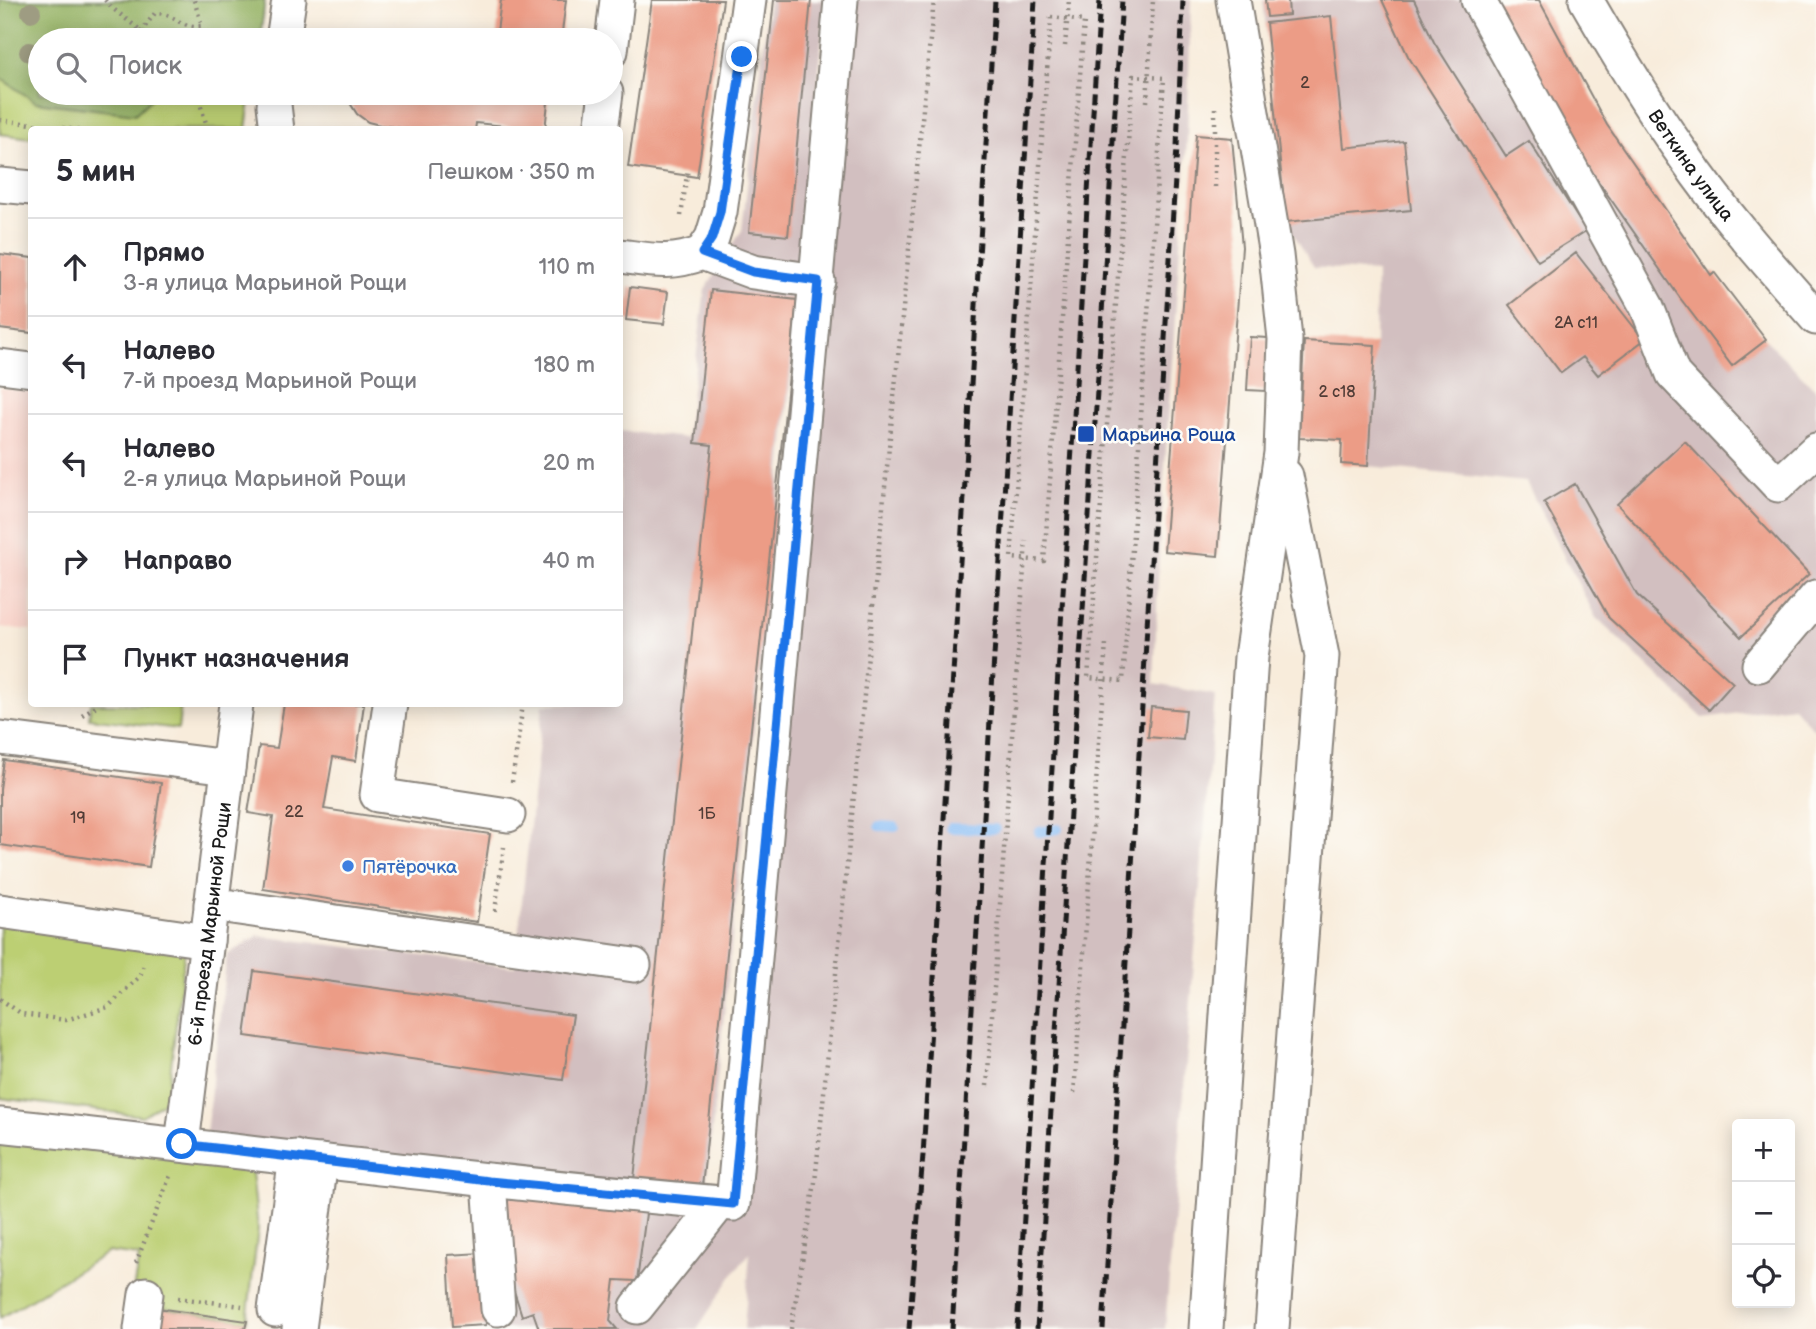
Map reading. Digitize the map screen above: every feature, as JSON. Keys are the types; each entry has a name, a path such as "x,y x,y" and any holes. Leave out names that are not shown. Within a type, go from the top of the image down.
{"street":[{"path":"285,28 289,0"},
{"path":"614,28 617,0"},
{"path":"623,256 664,262 683,260 702,253 712,238 720,212 748,0"},
{"path":"0,1125 489,1181 733,1204 842,0"},
{"path":"1206,1329 1251,657 1281,453 1286,339 1276,256 1233,0"},
{"path":"1478,0 1647,307 1673,374 1778,485 1816,450"},
{"name":"Веткина улица","path":"1586,0 1682,155 1748,241 1816,318"},
{"path":"274,105 276,126"},
{"path":"602,126 604,105"},
{"path":"0,185 28,188"},
{"path":"702,253 753,272 818,281"},
{"path":"0,366 28,370"},
{"path":"1272,1329 1322,656 1281,453"},
{"path":"1759,665 1816,597"},
{"name":"6-й проезд Марьиной Рощи","path":"182,1144 236,707"},
{"path":"390,707 377,795 508,815"},
{"path":"0,738 228,767"},
{"path":"211,904 634,965"},
{"path":"0,911 207,941"},
{"path":"287,1319 309,1159"},
{"path":"489,1181 498,1308"},
{"path":"637,1307 720,1203"},
{"path":"140,1281 141,1329"}],"path":[{"path":"106,0 137,28"},
{"path":"144,28 155,13 165,13 187,27 202,26 194,0"},
{"path":"791,1329 816,1182 934,0"},
{"path":"1065,46 1069,0"},
{"path":"1147,102 1153,0"},
{"path":"1051,18 1068,19 1084,21 1044,561 1024,559 1011,558 1051,18"},
{"path":"1133,76 1164,78 1123,681 1103,679 1088,678 1133,76"},
{"path":"201,105 207,126"},
{"path":"0,120 47,126"},
{"path":"680,222 688,168"},
{"path":"987,1086 1026,541"},
{"path":"1074,1093 1106,643"},
{"path":"491,946 523,707"},
{"path":"0,999 22,1014 66,1020 108,1007 140,976 156,935"},
{"path":"182,1144 140,1281 287,1319"}],"shaded area":[{"path":"769,0 825,0 800,291 706,1186 741,1189 848,0 1191,0 1187,142 1159,553 1154,684 1215,695 1165,1329 744,1329 750,1253 697,1329 482,1329 486,1324 481,1192 206,1133 227,955 258,936 515,967 543,707 623,707 623,431 686,438 705,290 742,230"},
{"path":"1263,0 1539,0 1607,125 1710,274 1714,272 1766,340 1816,390 1816,732 1793,706 1703,718 1596,618 1526,482 1368,466 1376,272 1314,267 1286,222"},
{"path":"0,388 28,392 28,630 0,627"}],"green space":[{"path":"0,0 28,28 28,105 249,105 246,126 28,126 28,138 0,134"},
{"path":"0,0 265,0 262,28 28,28 28,97 0,78"},
{"path":"61,105 145,105 135,114"},
{"path":"91,707 181,707 178,729 89,718"},
{"path":"0,922 185,949 167,1100 142,1116 0,1098"},
{"path":"0,1137 251,1163 258,1229 247,1321 131,1303 139,1256 108,1252 0,1318"}],"building":[{"path":"501,0 566,0 562,28 498,28"},
{"path":"652,0 723,0 697,177 628,167"},
{"path":"774,0 811,0 788,236 749,232"},
{"path":"1265,0 1288,0 1289,15 1267,17"},
{"path":"1382,0 1414,0 1434,42 1506,156 1529,141 1586,231 1538,261 1408,56"},
{"path":"1493,0 1539,0 1607,125 1711,275 1714,272 1766,340 1732,366 1680,298 1572,144"},
{"path":"1331,16 1344,148 1404,141 1411,210 1286,222 1266,23"},
{"path":"351,105 548,105 545,126 476,123 476,126 387,126 368,122 357,114"},
{"path":"1196,135 1232,138 1242,247 1218,556 1164,551"},
{"path":"1576,253 1644,340 1598,375 1583,357 1561,373 1509,305"},
{"path":"0,254 28,258 28,332 0,329"},
{"path":"630,287 668,292 664,324 626,320"},
{"path":"711,290 797,300 702,1187 634,1179 712,445 695,443"},
{"path":"1250,337 1268,338 1266,391 1247,390"},
{"path":"1304,341 1375,345 1368,466 1341,464 1342,440 1299,438"},
{"path":"1685,441 1809,574 1741,637 1617,504"},
{"path":"1575,484 1637,595 1733,683 1709,710 1609,618 1544,502"},
{"path":"284,707 364,707 356,761 333,757 324,809 490,834 477,922 263,889 273,817 248,813 259,746 277,748"},
{"path":"1151,707 1186,710 1183,740 1148,737"},
{"path":"4,760 161,783 149,867 0,845 0,789"},
{"path":"254,971 573,1015 563,1080 245,1036"},
{"path":"502,1195 647,1206 637,1281 615,1280 610,1321 617,1329 539,1329 533,1312 522,1316 509,1275"},
{"path":"482,1253 486,1325 452,1327 448,1255"},
{"path":"157,1308 247,1321 245,1329 154,1329"}],"waterway":[{"path":"879,826 895,827"},
{"path":"950,828 995,829"},
{"path":"1039,832 1058,829"}],"railway":[{"path":"909,1329 923,1155 995,0"},
{"path":"952,1329 1035,0"},
{"path":"1017,1329 1100,0"},
{"path":"1037,1329 1122,0"},
{"path":"1103,1329 1177,147 1183,0"}],"place":[{"name":"Марьина Роща","path":"1086,434"},
{"name":"Пятёрочка","path":"348,866"}],"route":[{"path":"182,1144 489,1181 733,1204 818,281 753,272 702,253 712,238 720,212 742,57"}]}
